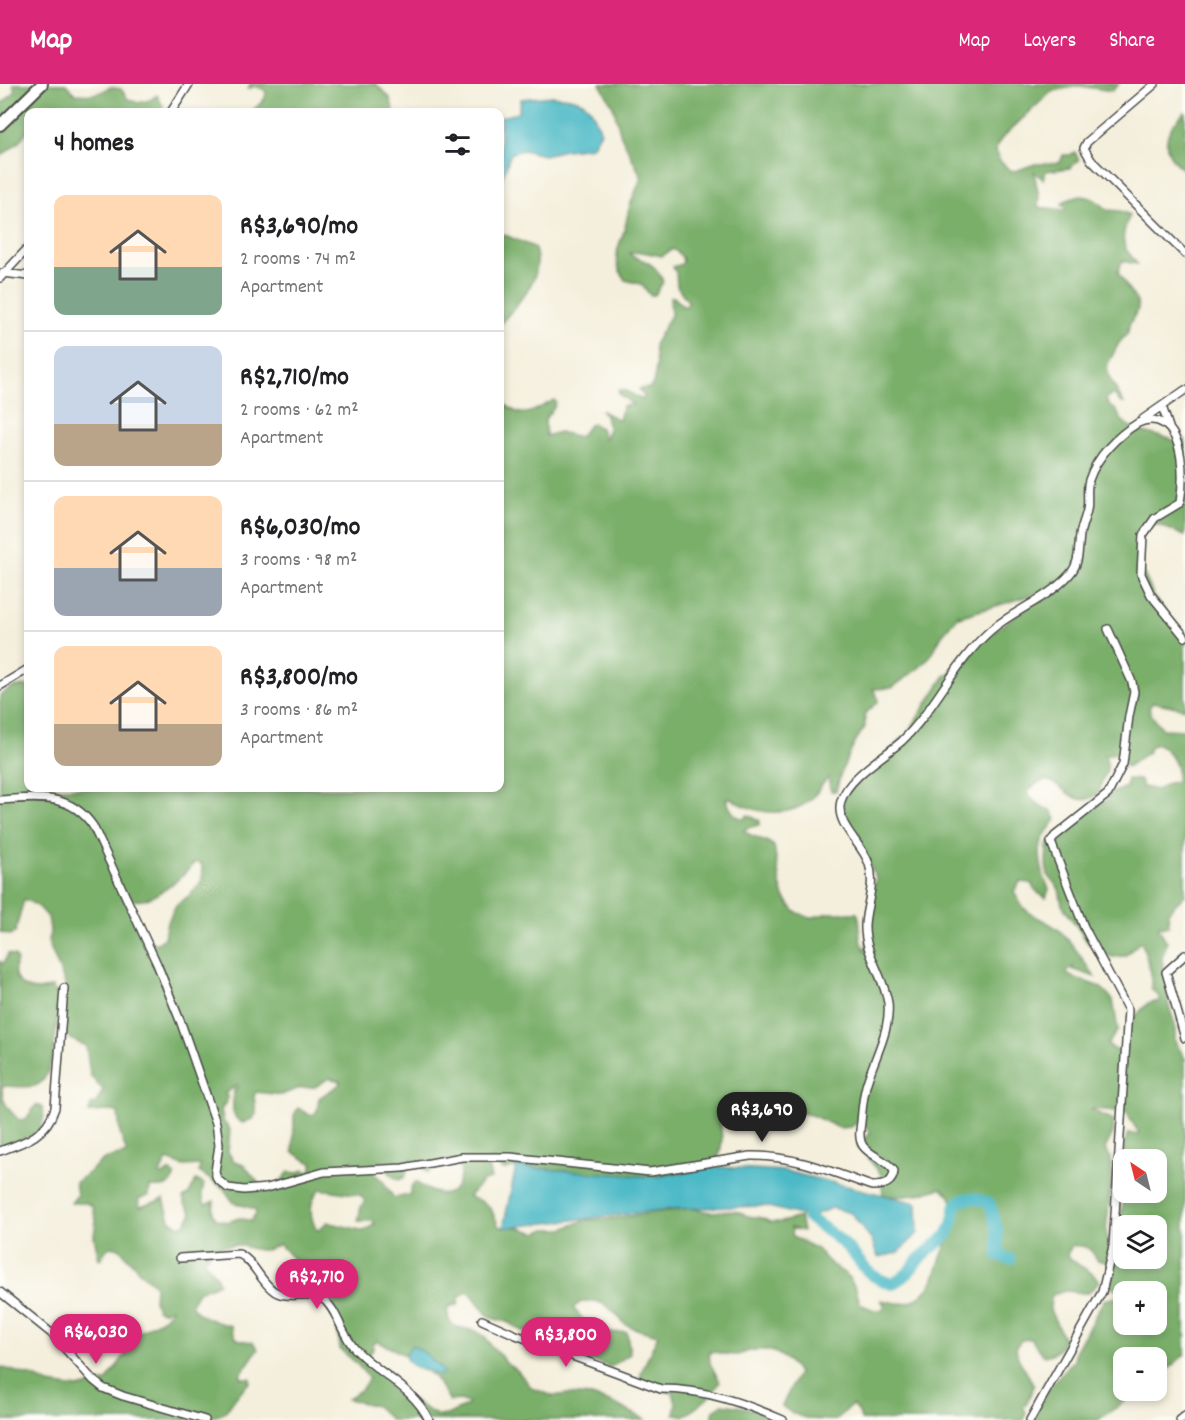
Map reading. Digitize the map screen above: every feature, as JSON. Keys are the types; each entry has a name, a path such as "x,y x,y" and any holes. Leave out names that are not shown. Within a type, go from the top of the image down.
{"main road":[{"path":"0,125 42,84"}],"street":[{"path":"174,108 189,84"},
{"path":"1155,84 1087,142 1084,148 1091,160 1185,254"},
{"path":"2,276 24,252"},
{"path":"2,276 24,276"},
{"path":"0,800 33,798 66,803 85,813 93,826 157,964 181,1023 216,1123 219,1145 215,1172 217,1179 228,1188 244,1190 267,1188 324,1172 403,1168 462,1157 510,1157 650,1172 765,1155 802,1162 872,1186 882,1186 892,1179 894,1171 886,1161 862,1145 860,1130 865,1090 885,1030 888,1002 866,937 865,924 872,884 870,868 841,816 841,800 859,776 900,742 928,712 982,639 1022,607 1044,596 1071,573 1078,558 1080,533 1087,509 1089,481 1107,448 1122,434 1185,390"},
{"path":"1162,406 1169,427 1177,440 1183,488 1180,503 1155,518 1143,535 1141,574 1151,595 1185,637"},
{"path":"1141,421 1151,419 1169,427"},
{"path":"1030,1420 1102,1292 1113,1246 1128,1010 1084,927 1051,842 1055,836 1108,794 1123,764 1134,693 1132,682 1108,629"},
{"path":"0,686 24,671"},
{"path":"1185,955 1166,972 1185,1038"},
{"path":"0,1151 32,1138 48,1126 51,1119 55,1108 64,988"},
{"path":"180,1258 192,1259 239,1254 244,1256 263,1281 280,1294 312,1295 325,1301 355,1349 409,1392 429,1420"},
{"path":"0,1292 51,1333 103,1388 205,1420"},
{"path":"482,1320 661,1389 680,1389 721,1396 783,1420"},
{"path":"1180,1420 1185,1416"}],"green space":[{"path":"13,84 66,84 75,94 97,93 110,87 121,89 128,99 138,103 150,100 157,95 164,108 24,108 24,135 18,143 0,157 0,105 15,92"},
{"path":"250,84 376,84 390,98 393,108 255,108 264,100 265,90 255,86 248,89"},
{"path":"600,84 1119,84 1112,91 1080,86 1052,91 1003,137 997,145 996,152 1000,161 1010,170 1015,171 1035,164 1058,163 1063,155 1075,152 1079,160 1070,168 1046,171 1043,179 1034,172 1039,197 1038,207 1065,210 1063,202 1081,196 1091,198 1107,210 1121,211 1130,215 1125,228 1124,242 1127,251 1137,264 1122,261 1118,273 1137,302 1138,309 1129,325 1128,333 1119,343 1107,366 1109,377 1124,403 1120,402 1115,395 1106,398 1108,405 1117,411 1120,418 1131,427 1171,439 1177,444 1185,439 1185,536 1152,524 1142,532 1139,543 1143,572 1154,596 1185,639 1185,709 1153,702 1149,708 1151,715 1163,729 1185,730 1185,895 1168,912 1169,926 1158,927 1167,942 1162,958 1168,1003 1175,1025 1175,1041 1185,1059 1185,1354 1167,1371 1167,1347 1113,1347 1113,1401 1126,1401 1098,1420 1034,1420 1050,1388 1074,1361 1075,1352 1104,1300 1113,1298 1113,1335 1167,1335 1167,1281 1113,1281 1113,1288 1110,1282 1114,1269 1167,1269 1167,1215 1121,1215 1124,1203 1167,1203 1167,1149 1124,1149 1129,1133 1138,1135 1139,1133 1127,1112 1094,1109 1091,1110 1114,1122 1113,1133 1105,1149 1111,1158 1112,1176 1106,1233 1110,1250 1107,1262 1097,1260 1088,1248 1081,1246 1072,1246 1067,1254 1099,1281 1089,1293 1065,1291 1051,1297 1050,1310 1064,1339 1059,1349 1044,1356 1031,1339 1021,1340 1016,1348 1018,1358 1034,1385 1026,1405 1023,1406 1026,1412 1024,1420 861,1420 859,1412 852,1405 836,1420 801,1417 782,1406 798,1373 783,1357 765,1350 748,1351 737,1355 709,1352 710,1363 720,1382 709,1397 695,1409 684,1416 674,1414 676,1403 673,1393 652,1389 641,1384 641,1373 658,1335 629,1326 600,1303 589,1301 578,1304 573,1308 596,1329 608,1332 627,1332 630,1354 611,1367 567,1352 544,1332 529,1334 507,1322 490,1317 468,1291 459,1297 458,1305 450,1306 447,1310 449,1320 453,1326 476,1331 485,1337 532,1388 553,1396 567,1394 591,1396 613,1403 646,1420 391,1420 376,1406 347,1399 362,1389 369,1378 340,1349 333,1299 322,1295 305,1272 279,1244 267,1250 236,1245 216,1246 204,1260 219,1283 198,1292 191,1304 203,1315 231,1326 235,1337 253,1342 258,1349 240,1375 242,1378 250,1378 250,1382 226,1411 213,1417 185,1417 188,1420 0,1420 0,1367 49,1384 78,1388 107,1381 126,1353 133,1347 134,1335 164,1318 173,1308 162,1312 157,1309 154,1301 155,1285 119,1248 110,1247 99,1259 94,1236 96,1220 92,1206 86,1203 71,1203 77,1195 75,1182 104,1159 127,1153 120,1133 118,1112 89,1112 91,1105 96,1103 103,1090 90,1075 86,1046 67,1036 65,1032 61,1006 58,1012 50,1066 41,1082 34,1086 5,1086 2,1088 7,1106 19,1120 26,1119 36,1105 42,1107 44,1117 40,1131 0,1150 0,961 3,964 8,954 15,956 17,961 15,976 23,986 29,989 52,987 58,995 64,994 67,989 49,944 48,917 38,906 24,899 15,933 10,935 0,932 0,695 14,687 24,686 24,792 504,792 504,404 517,412 526,413 554,400 556,402 554,408 545,419 546,436 559,432 579,437 589,425 593,424 601,428 604,439 608,425 602,411 619,420 623,406 633,405 619,394 619,390 624,390 643,400 644,396 639,389 650,388 654,381 656,366 654,345 671,315 670,297 674,297 684,307 689,303 677,286 676,272 673,267 682,264 683,259 673,249 662,256 642,252 630,253 651,265 658,272 663,282 655,295 650,295 641,284 625,280 618,267 617,250 641,176 621,136 613,106","holes":["1038,592 1045,594 978,643 944,677 907,734 846,791 843,804 846,819 876,877 868,920 866,951 862,946 857,913 829,913 810,918 794,911 784,897 774,846 744,831 759,825 760,821 748,815 744,819 737,816 726,799 730,798 759,810 780,812 791,810 810,800 828,778 831,791 836,791 842,770 865,727 865,714 878,702 873,689 892,688 920,667 932,654 942,635 959,615 959,617","1158,744 1167,751 1176,765 1176,781 1157,790 1143,787 1140,780 1127,779 1126,787 1108,795 1109,798 1053,836 1047,844 1048,875 1059,889 1062,905 1088,943 1103,954 1113,957 1125,956 1140,942 1142,943 1151,973 1151,989 1158,995 1160,1001 1148,1003 1131,1021 1124,1048 1120,1052 1107,1045 1118,1030 1113,1000 1100,987 1068,975 1067,971 1073,967 1072,969 1095,977 1065,936 1027,911 1014,891 1020,882 1031,883 1038,893 1046,898 1049,889 1042,870 1040,848 1044,836 1056,819 1051,810 1037,804 1027,793 1036,784 1044,781 1051,782 1080,799 1090,798 1100,791 1107,768 1105,755 1122,752 1127,767 1147,753 1151,746","199,862 202,866 202,881 189,896 176,905 166,926 164,938 158,943 149,943 121,895 134,900 150,898 167,888 194,863","329,1078 340,1081 340,1084 319,1098 317,1111 313,1115 298,1108 294,1115 293,1152 313,1164 310,1173 304,1170 297,1173 289,1172 275,1187 264,1190 245,1166 233,1160 228,1152 230,1130 223,1121 221,1110 228,1098 225,1094 237,1085 238,1087 234,1090 233,1110 236,1118 243,1123 252,1119 256,1114 254,1096 256,1092 281,1095 300,1088 315,1087","751,1095 767,1104 814,1116 839,1128 851,1127 862,1122 871,1133 860,1141 858,1146 881,1174 883,1195 905,1196 941,1188 948,1195 953,1203 953,1222 935,1277 928,1289 909,1302 881,1300 885,1306 881,1310 874,1310 860,1304 856,1289 847,1275 832,1265 817,1249 793,1237 791,1228 803,1231 800,1217 782,1222 770,1222 735,1211 709,1212 690,1208 585,1220 563,1229 546,1229 537,1233 517,1227 499,1227 487,1204 469,1196 483,1181 491,1179 488,1164 491,1159 498,1163 502,1170 515,1167 521,1178 702,1180 716,1163 721,1150 719,1104 729,1098","411,1158 428,1172 452,1160 460,1166 461,1171 457,1185 449,1193 438,1193 416,1182 412,1185 409,1195 394,1198 382,1180 368,1168 379,1160 392,1176 399,1180 405,1177","167,1160 184,1166 200,1165 199,1172 224,1189 234,1203 255,1209 256,1213 251,1221 239,1218 227,1222 216,1219 213,1213 214,1201 205,1205 202,1194 204,1184 196,1180 189,1194 183,1198 192,1213 185,1224 179,1226 170,1220 164,1199 140,1207 138,1199 149,1196 150,1187 166,1186 171,1182 175,1175 171,1171 160,1174","320,1189 360,1195 365,1201 358,1221 373,1221 375,1224 364,1231 327,1222 319,1230 316,1229 311,1213 312,1203","377,1341 407,1356 435,1378 450,1401 460,1400 468,1405 447,1415 438,1416 393,1392 384,1373 367,1357 373,1349 373,1344"]},
{"path":"1185,112 1185,171 1171,157 1167,142 1172,127"},
{"path":"504,235 534,247 537,269 522,299 504,320"},
{"path":"723,1404 759,1410 767,1420 712,1420 714,1410"}],"water":[{"path":"552,96 579,100 589,107 601,132 592,147 544,155 523,150 511,153 504,173 504,116 518,113 521,99"},
{"path":"516,1167 654,1177 718,1167 785,1171 917,1203 918,1233 898,1253 878,1257 872,1241 851,1213 832,1208 808,1217 765,1206 671,1209 503,1228"},
{"path":"412,1345 425,1353 444,1372 439,1376 412,1365 406,1359 406,1353"}],"waterway":[{"path":"808,1217 844,1244 871,1274 892,1284 907,1274 919,1259 947,1235 952,1225 956,1204 968,1198 977,1199 990,1204 997,1229 999,1256 1010,1259"}]}
